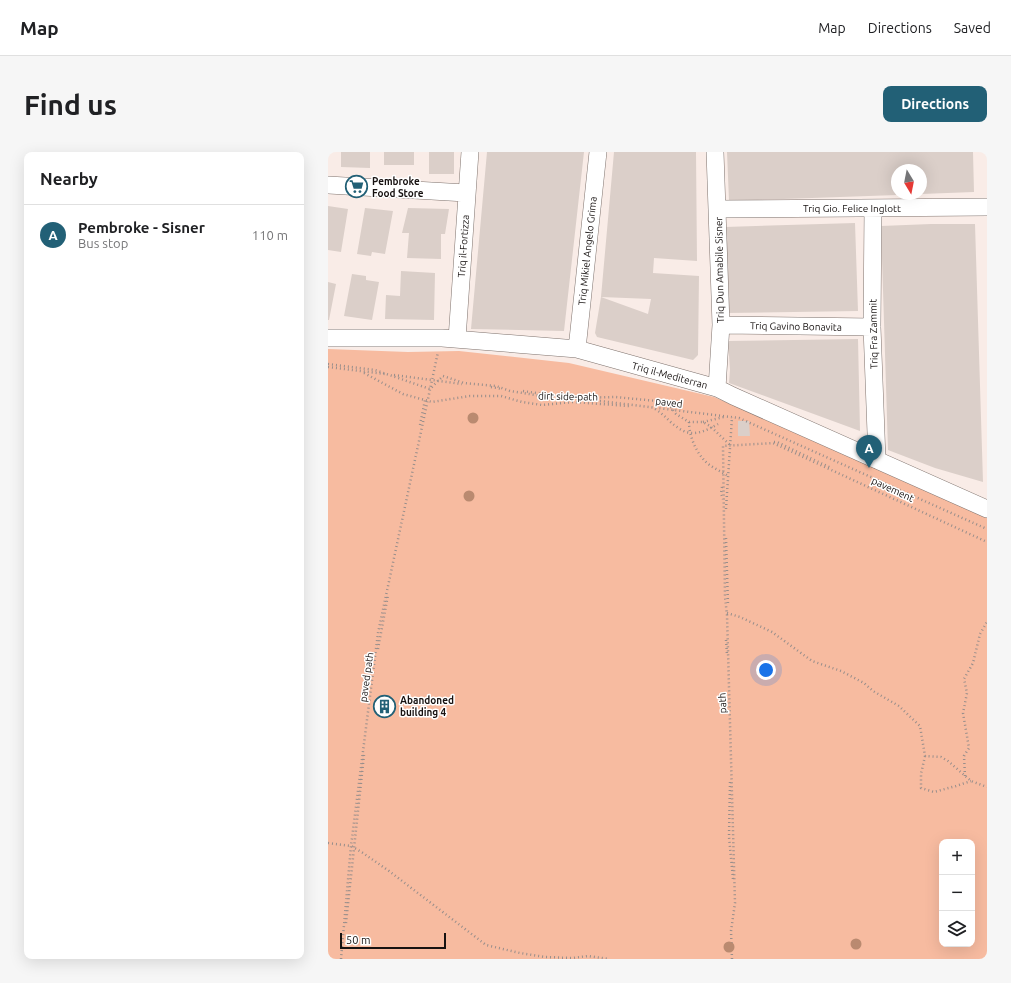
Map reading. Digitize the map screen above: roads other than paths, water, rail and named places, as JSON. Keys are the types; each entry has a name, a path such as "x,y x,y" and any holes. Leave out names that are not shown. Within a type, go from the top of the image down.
{"street":[{"name":"Triq il-Fortizza","path":"449,339 470,152"},
{"name":"Triq Mikiel Angelo Grima","path":"577,350 598,152"},
{"name":"Triq Dun Amabile Sisner","path":"715,152 720,325 717,388"},
{"path":"328,185 466,193"},
{"name":"Triq Gio. Felice Inglott","path":"717,208 987,207"},
{"name":"Triq Fra Zammit","path":"873,208 872,327 877,460"},
{"name":"Triq Gavino Bonavita","path":"720,325 872,327"},
{"name":"Triq il-Mediterran","path":"328,338 449,339 577,350 717,388 987,509"}],"place":[{"name":"Pembroke Food Store","path":"357,187"},
{"name":"Pembroke - Sisner","path":"869,468"},
{"name":"Abandoned building 4","path":"384,706"}]}
